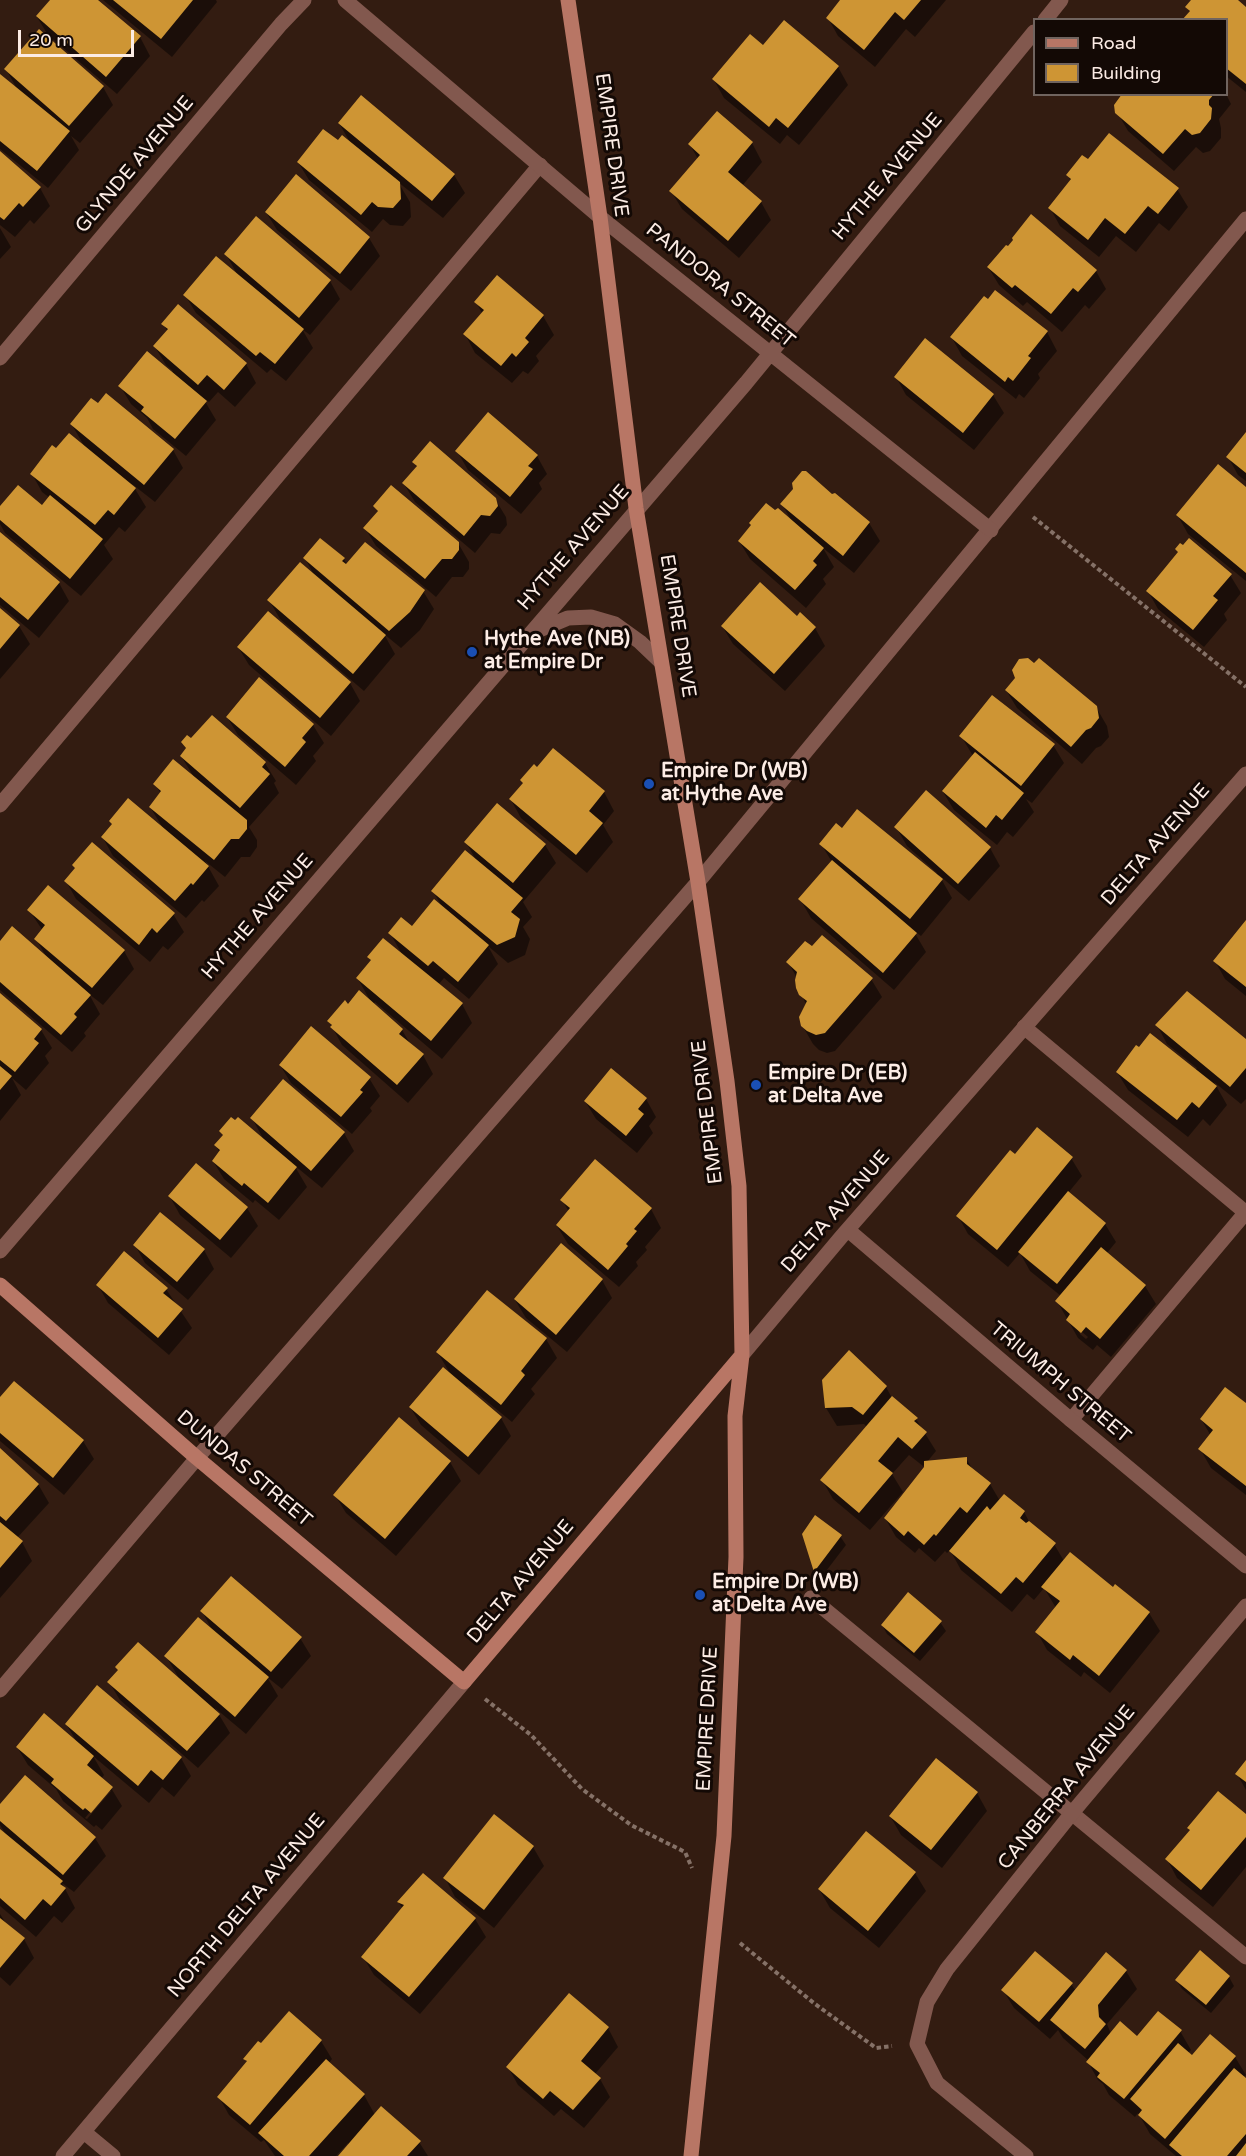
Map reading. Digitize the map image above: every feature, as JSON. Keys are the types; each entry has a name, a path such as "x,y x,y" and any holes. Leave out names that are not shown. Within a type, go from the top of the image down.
{"street":[{"name":"GLYNDE AVENUE","path":"0,358 280,24 304,0"},
{"name":"PANDORA STREET","path":"345,0 600,217 991,530"},
{"name":"EMPIRE DRIVE","path":"568,0 600,217 636,508 698,882 727,1081 739,1186 742,1355 735,1416 736,1557 724,1825 691,2156"},
{"path":"1047,18 1061,0"},
{"name":"HYTHE AVENUE","path":"0,1251 770,353 1033,34"},
{"path":"0,805 540,165"},
{"path":"0,1690 197,1458 698,882 1246,219"},
{"path":"528,634 568,618 591,617 615,624 640,642 661,662"},
{"name":"DELTA AVENUE","path":"464,1682 848,1230 1246,774"},
{"path":"1024,1027 1246,1212 1071,1420"},
{"name":"TRIUMPH STREET","path":"848,1230 1246,1566"},
{"name":"DUNDAS STREET","path":"0,1285 197,1458 464,1682"},
{"path":"811,1598 1246,1957"},
{"name":"CANBERRA AVENUE","path":"917,2044 927,2002 947,1969 1072,1814 1246,1606"},
{"name":"NORTH DELTA AVENUE","path":"63,2156 464,1682"},
{"path":"917,2044 937,2083 1026,2156"},
{"path":"84,2132 113,2156"}],"path":[{"path":"1014,501 1246,687"},
{"path":"464,1682 531,1735 582,1789 631,1825 686,1852 694,1872"},
{"path":"714,1921 815,2004 876,2048 917,2044"}],"building":[{"path":"50,0 98,0 141,36 106,77 36,16"},
{"path":"113,0 193,0 161,39"},
{"path":"840,0 921,0 904,20 895,12 864,50 826,18"},
{"path":"1191,0 1238,0 1246,7 1246,84 1228,70 1228,18 1184,18 1190,11 1185,7"},
{"path":"784,20 839,66 788,128 776,118 769,127 712,79 750,34 763,45"},
{"path":"39,29 104,86 69,126 4,69"},
{"path":"0,74 70,131 37,171 0,141"},
{"path":"361,95 455,174 432,201 338,123"},
{"path":"1121,96 1212,96 1209,100 1212,108 1211,119 1200,133 1192,135 1185,129 1163,154 1115,113 1114,105"},
{"path":"717,111 753,142 728,172 762,201 728,241 669,191 700,155 688,144"},
{"path":"323,129 338,140 342,135 400,182 401,199 393,208 378,207 372,202 361,215 297,162"},
{"path":"1109,133 1179,188 1158,214 1148,206 1125,234 1105,218 1088,240 1048,208 1071,179 1066,175 1082,155 1088,159"},
{"path":"0,151 41,187 23,207 19,203 4,220 0,217"},
{"path":"296,174 370,237 340,274 265,212"},
{"path":"1031,214 1097,270 1078,292 1073,288 1051,314 1015,285 1012,288 987,267 1013,240 1012,238"},
{"path":"256,216 331,280 299,318 224,254"},
{"path":"216,256 304,329 275,364 260,352 256,356 183,295"},
{"path":"497,275 544,315 525,338 529,342 516,357 512,353 501,366 463,334 484,310 474,302"},
{"path":"995,290 1048,331 1028,356 1031,358 1013,381 1008,377 1005,382 950,337 984,296 988,299"},
{"path":"178,304 247,363 224,390 207,375 198,385 153,346 168,329 161,324"},
{"path":"925,338 994,394 963,433 894,377"},
{"path":"147,351 207,401 175,439 141,411 144,407 118,386"},
{"path":"106,393 174,449 144,485 70,424 91,398 98,403"},
{"path":"488,412 538,455 528,466 533,469 510,497 455,451"},
{"path":"1246,432 1246,473 1226,457"},
{"path":"69,433 136,488 114,515 108,510 95,525 30,474 52,445 56,448"},
{"path":"430,441 496,498 498,506 490,516 481,515 464,536 402,483 417,466 412,462"},
{"path":"1218,464 1246,487 1246,573 1176,515"},
{"path":"802,471 806,471 870,522 843,556 780,504 793,489 792,483"},
{"path":"18,485 42,505 50,495 103,539 70,579 0,520 0,506"},
{"path":"391,485 459,542 459,550 452,559 442,559 425,579 363,528 378,511 373,506"},
{"path":"766,503 775,510 778,508 824,548 813,561 817,565 795,590 738,541 751,525 749,523"},
{"path":"0,532 60,582 28,620 0,597"},
{"path":"320,538 345,558 342,561 346,564 365,542 425,590 410,612 389,631 303,558"},
{"path":"1189,538 1232,574 1213,596 1218,600 1193,630 1146,591 1178,552 1175,549"},
{"path":"300,562 386,635 353,674 267,600"},
{"path":"760,582 797,616 800,612 816,627 774,674 721,626"},
{"path":"0,608 20,625 0,649"},
{"path":"268,611 351,682 320,718 237,647"},
{"path":"1028,658 1034,663 1039,658 1097,706 1099,718 1071,747 1005,690 1015,678 1012,670 1019,659"},
{"path":"259,677 314,724 302,738 306,742 285,767 226,717"},
{"path":"992,695 1055,744 1021,786 959,736"},
{"path":"212,715 266,762 262,767 270,774 240,808 180,756 186,748 181,742 187,735 191,738"},
{"path":"553,748 605,791 589,811 603,823 576,855 509,799 523,783 520,780 534,764 537,767"},
{"path":"975,752 1024,793 1002,820 996,815 986,828 942,791"},
{"path":"173,759 247,820 247,829 239,839 231,839 214,860 149,807 161,791 153,784"},
{"path":"926,790 991,847 958,884 894,827"},
{"path":"128,798 209,866 175,901 101,837 112,824 109,821"},
{"path":"497,803 546,844 513,883 464,842"},
{"path":"857,809 943,879 910,919 819,844 836,823 842,828"},
{"path":"92,842 175,913 157,933 152,928 139,945 64,881 75,868 72,865"},
{"path":"465,850 523,898 511,912 520,919 515,937 497,945 431,891"},
{"path":"832,860 917,933 883,973 798,899"},
{"path":"48,885 125,950 92,988 34,939 45,925 27,910"},
{"path":"434,899 489,945 458,982 433,961 428,966 388,933 401,917 412,926"},
{"path":"1246,920 1246,987 1213,961"},
{"path":"12,926 91,995 74,1014 77,1017 61,1035 0,982 0,941"},
{"path":"822,935 873,978 825,1033 816,1035 801,1026 799,1017 807,1001 799,995 796,988 797,972 786,962 805,941 812,946"},
{"path":"383,938 463,1003 431,1041 356,978 371,960 367,957"},
{"path":"359,990 403,1029 399,1034 424,1054 397,1085 330,1027 332,1025 327,1021 345,1000 348,1004"},
{"path":"1187,991 1246,1039 1246,1068 1230,1087 1155,1025"},
{"path":"0,993 42,1029 34,1039 39,1043 15,1072 0,1060"},
{"path":"311,1026 371,1077 360,1090 363,1092 341,1117 279,1065"},
{"path":"1150,1033 1217,1086 1199,1108 1192,1102 1177,1120 1116,1072 1136,1045 1139,1047"},
{"path":"0,1066 12,1076 0,1090"},
{"path":"611,1068 647,1098 638,1109 644,1114 626,1136 584,1101"},
{"path":"283,1079 345,1132 311,1171 250,1118"},
{"path":"231,1117 235,1120 238,1117 297,1167 268,1203 244,1183 242,1186 212,1161 220,1150 214,1145 223,1135 219,1131"},
{"path":"1037,1127 1073,1157 997,1250 956,1216 1010,1150 1015,1154"},
{"path":"595,1159 652,1208 634,1229 637,1231 626,1244 628,1246 608,1270 556,1225 570,1208 560,1200"},
{"path":"196,1163 248,1207 220,1240 168,1196"},
{"path":"1068,1191 1106,1223 1057,1284 1018,1252"},
{"path":"160,1212 205,1249 177,1282 133,1245"},
{"path":"561,1243 603,1279 556,1335 514,1299"},
{"path":"1101,1247 1146,1285 1100,1339 1086,1327 1081,1333 1066,1320 1070,1314 1055,1301"},
{"path":"124,1251 168,1288 163,1293 183,1309 158,1338 96,1285"},
{"path":"487,1290 547,1338 521,1371 525,1375 501,1405 436,1352"},
{"path":"849,1350 887,1386 863,1415 852,1407 825,1408 822,1380"},
{"path":"443,1367 502,1417 468,1457 409,1407"},
{"path":"14,1381 84,1440 53,1478 0,1433 0,1397"},
{"path":"1225,1387 1246,1403 1246,1486 1198,1449 1213,1430 1200,1419"},
{"path":"892,1396 918,1418 914,1421 927,1432 912,1449 898,1437 878,1461 893,1473 859,1513 820,1480"},
{"path":"399,1417 451,1461 385,1539 333,1495"},
{"path":"0,1448 39,1484 6,1521 0,1516"},
{"path":"967,1457 967,1464 991,1483 967,1513 960,1507 936,1536 934,1534 924,1545 908,1531 904,1536 884,1518 924,1467 924,1461"},
{"path":"1004,1494 1025,1511 1020,1518 1026,1523 1029,1521 1056,1543 1023,1583 1016,1577 1001,1594 949,1551 987,1506 990,1510"},
{"path":"815,1515 842,1535 814,1572 802,1534"},
{"path":"0,1522 23,1541 0,1568"},
{"path":"1070,1552 1113,1587 1115,1584 1150,1612 1099,1676 1073,1655 1070,1660 1035,1632 1060,1601 1041,1587"},
{"path":"231,1576 302,1637 271,1672 200,1611"},
{"path":"908,1592 942,1621 914,1653 881,1625"},
{"path":"198,1617 269,1677 235,1717 164,1656"},
{"path":"138,1642 220,1714 187,1751 107,1682 118,1670 115,1667"},
{"path":"97,1685 182,1757 163,1780 151,1770 138,1786 65,1724"},
{"path":"44,1713 94,1756 87,1765 113,1787 91,1813 85,1808 83,1810 51,1783 54,1779 16,1747"},
{"path":"936,1758 978,1792 931,1850 889,1816"},
{"path":"1246,1760 1246,1782 1235,1774"},
{"path":"25,1775 96,1837 63,1875 0,1821 0,1804"},
{"path":"1218,1791 1246,1814 1246,1837 1201,1890 1165,1859 1190,1830 1187,1828"},
{"path":"494,1814 534,1846 484,1910 443,1878"},
{"path":"0,1829 63,1881 60,1884 66,1888 51,1906 43,1899 25,1920 0,1898"},
{"path":"866,1831 916,1872 868,1931 818,1889"},
{"path":"423,1873 476,1918 409,1997 361,1957 404,1905 397,1902"},
{"path":"0,1918 25,1938 0,1968"},
{"path":"1200,1950 1230,1976 1206,2005 1175,1980"},
{"path":"1035,1951 1073,1983 1039,2022 1001,1990"},
{"path":"1106,1952 1127,1970 1098,2005 1099,2017 1106,2024 1085,2049 1050,2020"},
{"path":"569,1993 609,2027 581,2061 601,2078 573,2110 550,2091 543,2099 506,2067"},
{"path":"289,2011 322,2040 250,2125 217,2097 247,2061 243,2059 258,2041 261,2043"},
{"path":"1158,2011 1182,2030 1124,2099 1097,2077 1100,2073 1086,2062 1120,2021 1137,2036"},
{"path":"1210,2034 1236,2056 1165,2139 1138,2115 1142,2110 1130,2099 1178,2043 1192,2055"},
{"path":"326,2059 365,2094 309,2156 284,2156 258,2133"},
{"path":"1234,2068 1246,2078 1246,2134 1227,2156 1182,2156 1169,2145"},
{"path":"381,2106 421,2141 407,2156 338,2156"},
{"path":"1246,2143 1246,2156 1236,2156"}],"place":[{"name":"Hythe Ave (NB) at Empire Dr","path":"472,652"},
{"name":"Empire Dr (WB) at Hythe Ave","path":"649,784"},
{"name":"Empire Dr (EB) at Delta Ave","path":"756,1085"},
{"name":"Empire Dr (WB) at Delta Ave","path":"700,1595"}]}
